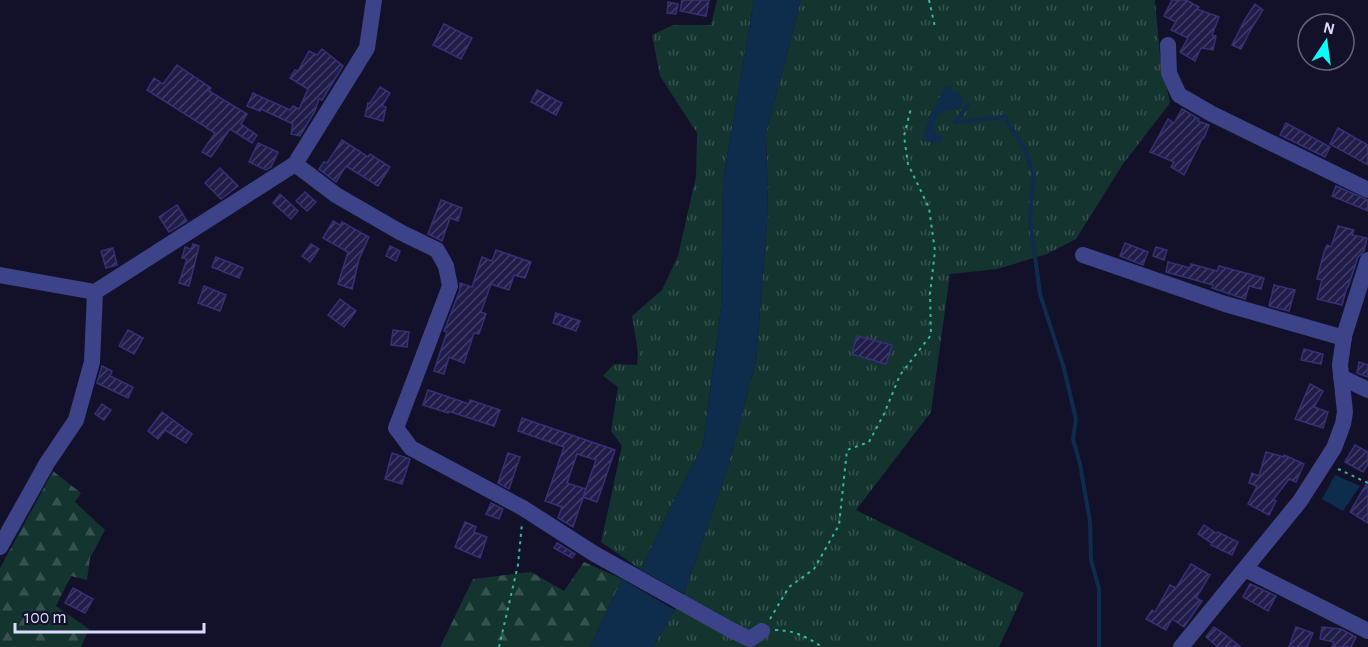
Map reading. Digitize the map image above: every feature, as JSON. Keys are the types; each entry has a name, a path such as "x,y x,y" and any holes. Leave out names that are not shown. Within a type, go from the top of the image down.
{"street":[{"path":"0,275 95,292 295,164 367,48 374,0"},
{"path":"1168,45 1169,73 1179,95 1212,114 1368,190"},
{"path":"295,164 336,195 400,232 437,250 446,266 450,286 396,428 411,448 523,508 593,553 731,630 750,639 762,631"},
{"path":"1083,255 1214,300 1344,338"},
{"path":"1181,647 1300,501 1334,448 1345,412 1340,365 1344,338 1368,260"},
{"path":"0,547 47,463 76,420 92,362 95,292"},
{"path":"1341,377 1368,390"},
{"path":"1245,569 1368,631"}],"path":[{"path":"929,0 935,27"},
{"path":"762,631 789,587 814,569 838,525 847,450 869,442 900,375 931,335 930,294 935,251 928,208 908,164 904,136 911,108"},
{"path":"1324,463 1368,483"},
{"path":"499,647 518,565 523,508"},
{"path":"762,631 788,630 806,636 822,647"}],"green space":[{"path":"717,0 754,0 723,180 721,308 703,445 641,570 601,542 622,446 611,431 618,387 603,376 614,364 637,365 638,352 632,316 662,290 678,256 696,176 697,133 660,76 652,35 673,25 711,25"},
{"path":"801,0 1155,0 1160,55 1170,103 1123,164 1076,239 1047,254 997,269 950,274 931,412 856,510 1024,593 999,647 653,647 684,594 727,470 756,361 768,211 766,133"},
{"path":"53,471 81,493 75,502 105,530 90,558 87,580 71,576 56,606 89,629 81,647 0,647 0,568"},
{"path":"584,562 622,579 590,647 440,647 473,579 531,572 564,591"}],"water":[{"path":"754,0 801,0 766,133 768,211 756,361 727,470 684,594 641,570 703,445 721,308 723,180"},
{"path":"951,86 953,91 958,91 963,101 960,108 942,113 936,120 934,131 943,137 939,143 923,141 935,105 946,87"},
{"path":"1335,475 1360,486 1343,511 1322,499"},
{"path":"622,579 675,610 653,647 590,647"}],"building":[{"path":"682,0 709,0 706,16 680,11"},
{"path":"1172,0 1186,0 1199,7 1197,9 1219,17 1212,35 1216,36 1213,50 1201,48 1195,61 1180,52 1188,38 1171,30 1176,22 1164,16"},
{"path":"668,2 678,4 676,14 667,13"},
{"path":"1255,4 1263,10 1241,49 1232,45"},
{"path":"444,24 472,38 461,59 433,45"},
{"path":"322,49 343,66 322,100 319,99 315,111 300,136 291,134 293,124 261,109 260,111 247,106 253,93 290,110 293,106 299,109 308,89 290,78 295,70 298,71 309,51 317,55"},
{"path":"177,65 211,88 209,91 247,114 241,124 257,135 252,143 230,129 211,157 202,152 215,133 147,90 154,78 163,84"},
{"path":"380,87 390,93 382,106 386,107 383,121 365,116 368,103"},
{"path":"537,90 562,103 556,115 531,102"},
{"path":"1182,109 1199,119 1198,121 1209,125 1184,175 1171,167 1174,162 1150,152 1168,119 1174,123"},
{"path":"1286,123 1330,147 1325,157 1280,135"},
{"path":"1338,128 1368,145 1368,165 1330,144"},
{"path":"342,140 368,157 370,154 390,167 378,186 346,166 336,182 319,169 324,162 327,163"},
{"path":"258,143 278,152 271,167 266,170 249,162"},
{"path":"220,168 238,186 221,199 205,183"},
{"path":"1336,186 1368,200 1368,211 1332,196"},
{"path":"305,192 316,202 307,211 296,201"},
{"path":"280,194 298,211 291,219 273,203"},
{"path":"441,200 462,208 458,221 450,218 442,241 428,234"},
{"path":"177,205 187,221 169,232 159,217"},
{"path":"333,221 340,225 342,222 369,237 359,259 352,289 338,284 348,252 323,238"},
{"path":"1338,226 1354,230 1352,235 1367,238 1342,305 1317,299 1322,280 1317,279 1324,252 1327,245 1331,247"},
{"path":"1125,243 1148,252 1143,265 1120,256"},
{"path":"193,244 199,246 189,286 179,283 187,259 182,258 185,247 191,249"},
{"path":"311,244 319,249 310,262 302,256"},
{"path":"390,246 400,251 396,261 386,256"},
{"path":"1156,247 1167,250 1164,260 1153,256"},
{"path":"113,248 117,265 106,268 101,251"},
{"path":"496,250 531,262 525,278 514,275 509,290 491,284 481,312 486,314 479,334 474,333 464,363 449,357 444,374 434,371 447,332 444,331 460,290 460,283 472,287 482,257 492,261"},
{"path":"216,257 243,268 239,278 212,267"},
{"path":"1168,262 1190,268 1191,264 1217,271 1219,266 1264,278 1261,289 1249,286 1245,299 1212,288 1213,285 1166,272"},
{"path":"1274,285 1295,290 1289,311 1269,306"},
{"path":"204,286 226,295 220,311 198,303"},
{"path":"340,299 356,311 344,327 328,315"},
{"path":"556,313 580,321 576,331 553,323"},
{"path":"128,330 143,338 134,354 119,346"},
{"path":"393,330 409,332 407,347 391,345"},
{"path":"857,336 892,345 886,364 852,354"},
{"path":"1304,349 1323,354 1321,364 1301,360"},
{"path":"1359,362 1368,365 1368,377 1357,373"},
{"path":"102,366 112,371 110,376 133,387 128,398 97,383"},
{"path":"1310,384 1323,391 1314,407 1328,412 1323,428 1295,419"},
{"path":"428,390 469,404 470,400 500,410 494,426 423,405"},
{"path":"102,404 111,410 104,420 95,414"},
{"path":"162,412 192,434 186,443 165,430 158,439 148,431"},
{"path":"522,418 615,450 597,502 583,497 573,527 558,518 562,507 545,501 564,447 518,431","holes":["577,454 596,460 586,489 567,483"]},
{"path":"1355,445 1368,452 1368,464 1363,472 1345,462"},
{"path":"1266,452 1284,457 1284,455 1304,464 1296,482 1289,479 1273,500 1276,501 1269,515 1248,504 1257,486 1249,483 1252,473 1259,476"},
{"path":"392,453 410,459 402,484 385,479"},
{"path":"508,453 520,457 509,489 498,483"},
{"path":"1368,481 1368,523 1350,512"},
{"path":"491,503 503,509 499,519 486,514"},
{"path":"465,522 476,527 474,532 487,537 480,558 455,547"},
{"path":"1204,525 1238,542 1232,555 1211,545 1212,543 1198,534"},
{"path":"557,543 575,554 572,558 554,548"},
{"path":"1191,564 1210,575 1196,598 1202,601 1184,627 1172,619 1166,630 1146,619 1152,610 1155,612 1170,585 1176,588"},
{"path":"1250,584 1276,596 1268,611 1243,597"},
{"path":"73,588 93,599 85,613 65,603"},
{"path":"1214,627 1241,647 1218,647 1206,637"},
{"path":"1296,627 1313,633 1307,647 1289,647"},
{"path":"1322,627 1341,629 1356,637 1351,647 1332,647 1334,642 1320,639"}],"waterway":[{"path":"968,105 955,122 1005,117 1025,150 1034,176 1030,219 1040,294 1063,365 1076,419 1073,439 1080,464 1090,522 1091,560 1099,589 1099,647"}]}
